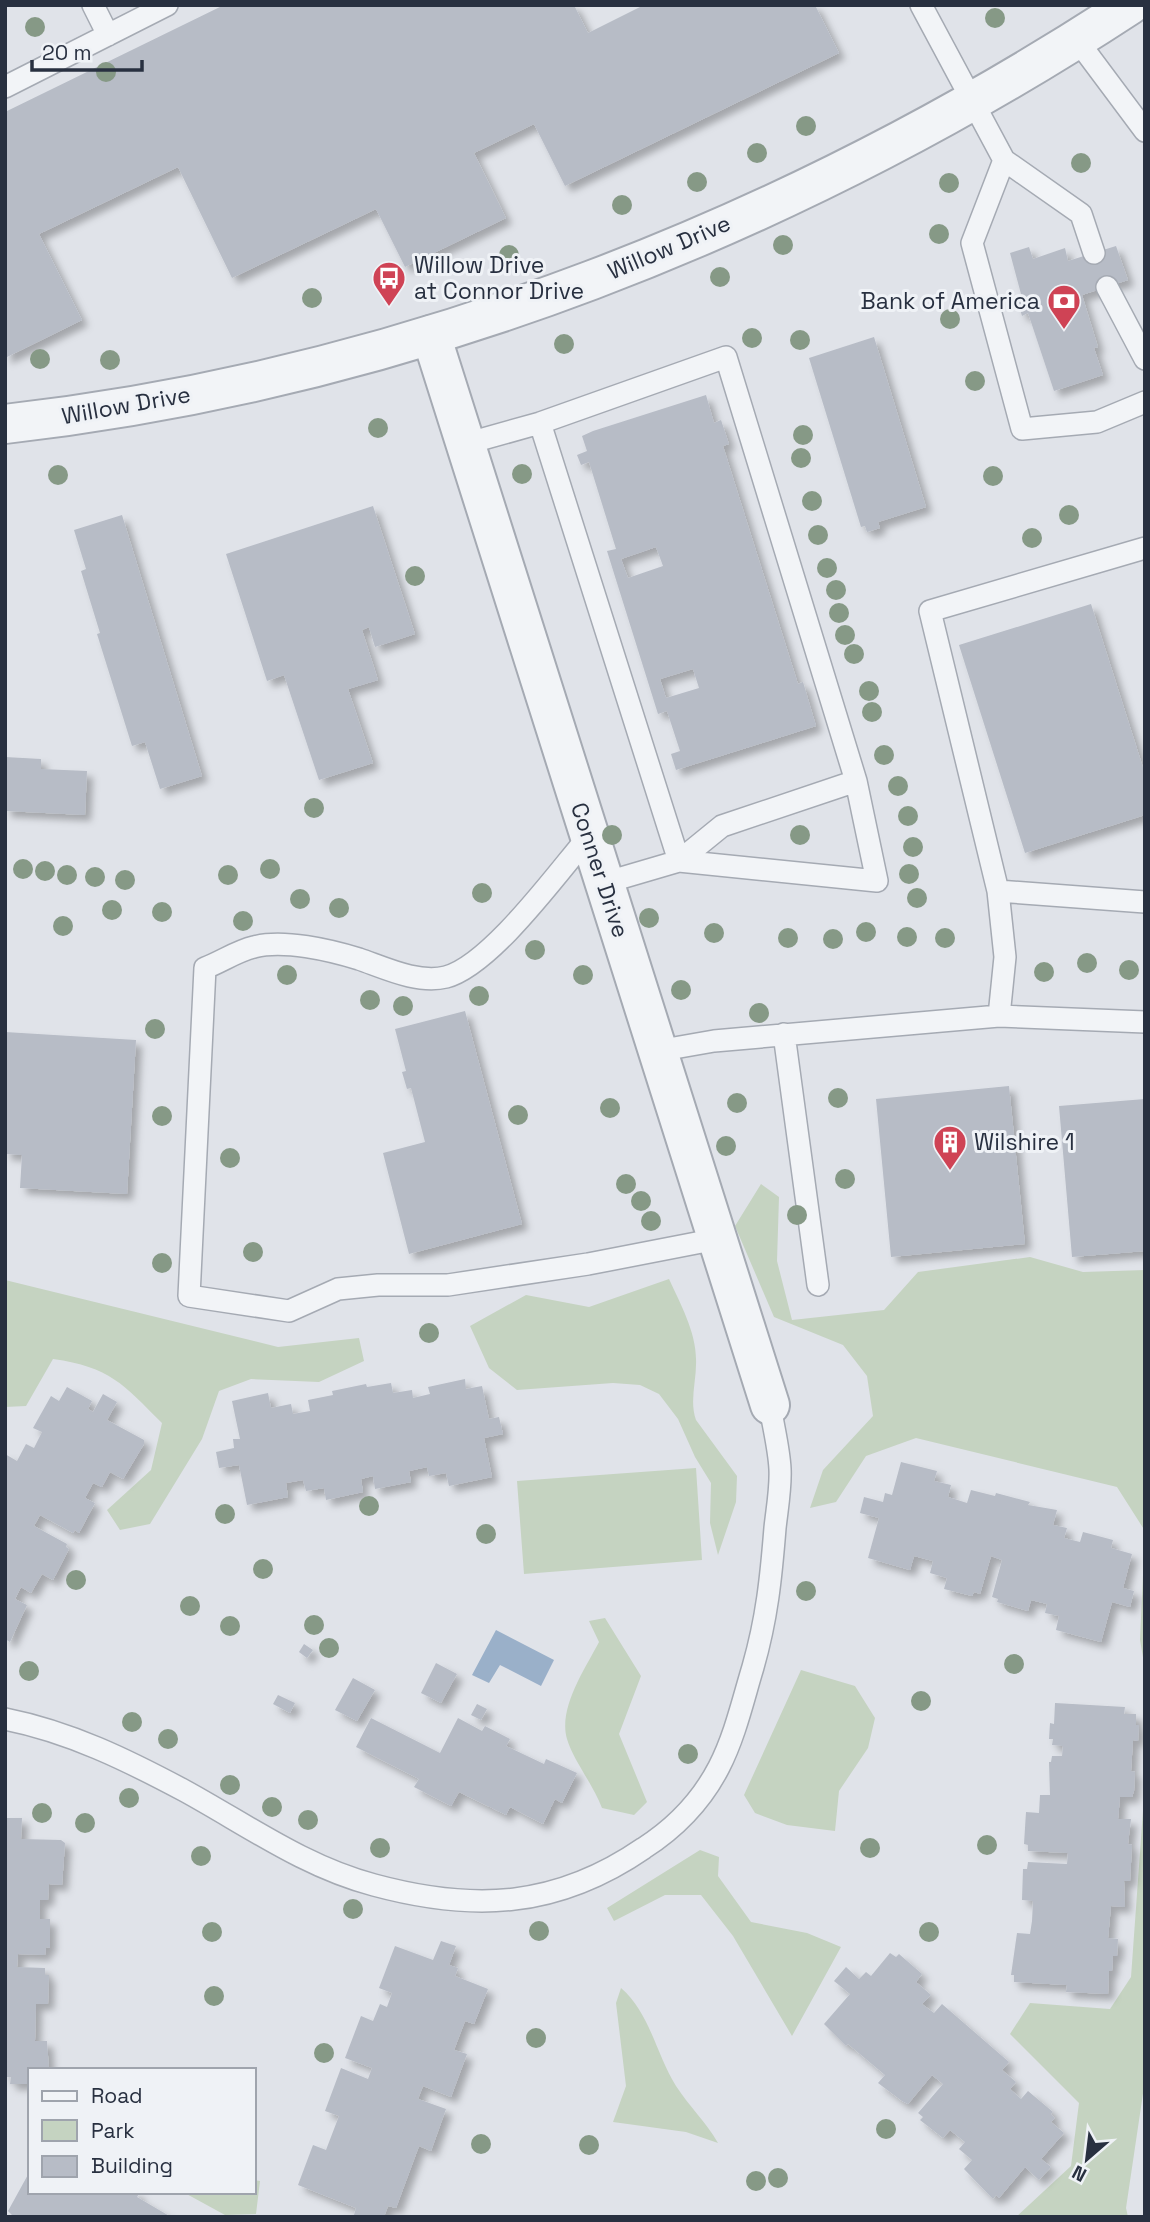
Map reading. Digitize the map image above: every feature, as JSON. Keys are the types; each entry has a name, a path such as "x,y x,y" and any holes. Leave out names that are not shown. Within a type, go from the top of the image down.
{"street":[{"name":"Willow Drive","path":"5,424 151,403 293,372 431,335 556,294 792,193 971,103 1130,5"},
{"name":"Conner Drive","path":"431,335 770,1405"}],"lane":[{"path":"93,5 108,35"},
{"path":"5,87 167,5"},
{"path":"921,5 971,103 1004,160 1081,214 1094,253"},
{"path":"1077,40 1145,131"},
{"path":"1004,160 972,243 1022,429 1097,422 1145,402"},
{"path":"1107,287 1145,359"},
{"path":"465,444 540,423 726,357 856,781 877,881 679,861 604,883"},
{"path":"540,423 679,861"},
{"path":"999,1016 1005,957 998,891 930,611 1145,548"},
{"path":"679,861 722,826 856,781"},
{"path":"589,836 495,945 468,966 446,977 426,978 392,972 357,959 304,946 254,946 205,968 189,1296 289,1311 338,1289 378,1285 448,1286 588,1264 717,1239"},
{"path":"998,891 1145,902"},
{"path":"657,1051 784,1034 999,1016 1145,1022"},
{"path":"784,1034 818,1285"},
{"path":"5,1719 38,1726 87,1742 185,1791 324,1868 372,1885 422,1896 469,1901 518,1899 574,1888 630,1858 664,1835 699,1799 719,1767 735,1728 767,1618 780,1469 770,1405"}],"green space":[{"path":"761,1184 779,1197 777,1261 792,1320 884,1310 918,1272 1030,1257 1083,1272 1145,1270 1145,1531 1117,1487 916,1438 866,1456 836,1502 810,1508 823,1470 873,1416 867,1376 843,1345 774,1317 735,1226"},
{"path":"669,1279 693,1338 696,1367 693,1405 696,1420 737,1476 736,1502 718,1555 710,1523 711,1483 695,1457 678,1419 659,1394 640,1385 613,1383 517,1390 489,1368 470,1326 526,1295 589,1307"},
{"path":"5,1280 278,1347 359,1338 364,1361 319,1382 251,1379 219,1391 202,1439 150,1524 120,1530 107,1510 151,1470 162,1423 114,1379 89,1367 53,1359 26,1406 5,1407"},
{"path":"696,1468 702,1560 524,1574 517,1481"},
{"path":"1145,1531 1145,1669 1140,1640"},
{"path":"605,1618 641,1676 619,1734 647,1802 634,1815 602,1808 570,1747 565,1727 574,1689 599,1642 589,1621"},
{"path":"801,1670 855,1686 875,1718 868,1748 839,1791 835,1831 787,1825 755,1813 744,1795"},
{"path":"1145,1783 1145,2080 1126,2208 1128,2217 1016,2217 1071,2166 1079,2103 1010,2034 1030,2003 1110,2009 1131,1977"},
{"path":"700,1850 719,1857 718,1876 751,1922 807,1933 841,1947 792,2036 733,1936 701,1895 665,1895 614,1921 607,1908"},
{"path":"621,1988 639,2009 676,2086 718,2143 686,2132 613,2122 626,2086 616,2003"},
{"path":"256,2180 260,2181 256,2214 225,2215 187,2194 256,2194"}],"water":[{"path":"496,1630 554,1660 541,1686 500,1665 489,1683 472,1675"}],"building":[{"path":"224,5 574,5 588,33 644,5 815,5 839,53 565,186 534,124 474,153 506,218 405,267 376,209 232,278 178,167 39,234 82,320 5,358 5,112"},
{"name":"Bank of America","path":"1116,246 1128,280 1082,295 1098,347 1094,348 1103,375 1054,391 1028,313 1022,316 1016,296 1021,294 1010,253 1029,247 1033,259 1065,248 1068,261"},
{"path":"874,337 926,507 878,522 880,528 867,532 865,526 861,527 809,358"},
{"path":"706,395 714,423 721,420 729,444 723,446 798,684 803,682 816,726 676,770 671,754 680,751 667,711 658,714 607,551 616,549 589,462 581,465 577,455 587,451 582,436","holes":["656,547 663,566 628,578 621,559","693,669 699,688 666,698 660,679"]},
{"path":"373,506 415,634 375,647 369,627 362,630 378,680 348,689 373,763 319,780 284,675 267,681 226,554"},
{"path":"122,515 202,776 160,789 145,742 132,746 97,634 100,633 81,571 86,569 74,530"},
{"path":"1091,604 1145,774 1145,815 1025,853 959,645"},
{"path":"5,757 41,759 41,769 87,771 85,815 5,811"},
{"path":"465,1011 522,1224 409,1254 383,1153 425,1142 411,1088 407,1089 402,1072 406,1071 395,1029"},
{"path":"5,1032 136,1040 127,1194 20,1188 22,1155 5,1154"},
{"name":"Wilshire 1","path":"1009,1086 1025,1244 891,1257 876,1099"},
{"path":"1145,1099 1145,1251 1072,1257 1059,1106"},
{"path":"465,1379 466,1389 482,1386 489,1419 499,1417 503,1434 484,1438 492,1477 449,1486 446,1473 429,1476 427,1467 409,1471 411,1482 375,1489 373,1476 361,1479 363,1492 326,1500 324,1488 306,1491 303,1480 286,1483 288,1497 247,1505 239,1465 219,1468 216,1452 234,1448 233,1439 240,1439 232,1401 268,1393 271,1408 291,1404 293,1414 310,1411 308,1400 333,1395 332,1391 366,1384 367,1387 391,1383 393,1393 412,1390 413,1398 430,1394 428,1387"},
{"path":"67,1387 92,1401 88,1409 93,1412 103,1394 117,1402 107,1420 144,1440 144,1444 123,1479 110,1472 102,1487 93,1483 85,1498 95,1503 79,1533 75,1530 73,1533 40,1515 34,1526 67,1544 69,1549 53,1580 42,1574 31,1593 21,1587 15,1599 27,1605 10,1642 5,1639 5,1454 17,1461 26,1444 34,1448 42,1432 33,1428 51,1396 59,1401"},
{"path":"901,1462 937,1471 934,1481 951,1485 948,1497 967,1503 971,1490 995,1496 996,1493 1030,1502 1028,1505 1057,1510 1053,1525 1067,1528 1064,1538 1080,1542 1083,1532 1113,1540 1111,1548 1132,1554 1123,1588 1134,1591 1130,1607 1112,1602 1101,1642 1056,1630 1059,1616 1045,1613 1047,1604 1031,1600 1028,1611 997,1602 998,1599 992,1597 1002,1560 991,1556 980,1594 974,1592 972,1596 944,1589 947,1578 930,1573 933,1561 914,1556 910,1570 868,1558 879,1518 860,1513 864,1497 883,1502 885,1493 892,1495"},
{"path":"304,1644 313,1650 307,1658 299,1652"},
{"path":"436,1663 457,1674 441,1703 421,1693"},
{"path":"353,1678 375,1690 357,1721 335,1710"},
{"path":"278,1695 295,1703 290,1713 273,1704"},
{"path":"1055,1703 1125,1707 1124,1714 1136,1714 1136,1725 1139,1725 1138,1741 1133,1740 1131,1771 1135,1772 1134,1791 1132,1797 1120,1797 1118,1819 1131,1819 1128,1844 1132,1845 1130,1881 1124,1881 1125,1907 1111,1906 1108,1938 1118,1939 1117,1956 1113,1956 1112,1971 1109,1971 1108,1994 1066,1992 1067,1985 1014,1982 1014,1975 1011,1975 1017,1933 1030,1934 1032,1921 1033,1901 1022,1900 1023,1869 1027,1869 1028,1862 1067,1864 1068,1853 1028,1851 1028,1845 1024,1844 1026,1812 1039,1813 1040,1795 1050,1795 1049,1762 1052,1756 1062,1756 1063,1746 1052,1745 1053,1739 1049,1739 1050,1723 1054,1724"},
{"path":"477,1704 487,1709 481,1720 471,1715"},
{"path":"371,1718 440,1753 458,1718 482,1731 485,1726 510,1739 506,1746 544,1764 546,1759 577,1773 562,1803 555,1799 543,1824 510,1807 506,1815 459,1792 451,1806 414,1787 419,1779 356,1747"},
{"path":"7,1818 22,1818 21,1839 61,1840 65,1843 62,1885 49,1884 48,1900 40,1900 40,1919 50,1919 50,1948 46,1947 45,1955 18,1954 17,1967 45,1968 45,1975 49,1975 48,2004 36,2004 35,2041 47,2041 49,2068 28,2068 28,2084 10,2084 11,2077 5,2077"},
{"path":"441,1941 456,1946 449,1965 458,1968 455,1976 488,1989 474,2024 465,2021 454,2050 467,2054 451,2097 423,2086 418,2099 446,2109 431,2151 419,2146 396,2208 388,2206 384,2217 358,2217 354,2215 356,2208 298,2185 313,2145 326,2150 339,2116 325,2111 341,2068 368,2079 372,2068 345,2058 361,2016 373,2021 380,2004 387,2007 392,1993 379,1988 395,1946 433,1960"},
{"path":"890,1953 896,1957 899,1954 922,1974 916,1982 931,1995 922,2004 934,2013 942,2004 1009,2062 1002,2070 1016,2082 1010,2089 1021,2099 1028,2091 1053,2112 1051,2114 1055,2118 1051,2122 1064,2133 1041,2159 1051,2167 1039,2180 1025,2167 999,2198 996,2195 993,2199 964,2169 972,2160 959,2149 965,2142 950,2130 943,2138 920,2120 923,2117 918,2113 943,2084 932,2075 908,2104 902,2101 878,2083 885,2075 848,2044 846,2046 824,2024 850,1994 834,1981 846,1967 859,1979 866,1972 871,1976"},
{"path":"28,2175 28,2194 139,2194 137,2197 171,2217 14,2217 8,2211"}],"place":[{"name":"Willow Drive at Connor Drive","path":"389,308"},
{"name":"Bank of America","path":"1064,331"},
{"name":"Wilshire 1","path":"950,1172"}]}
